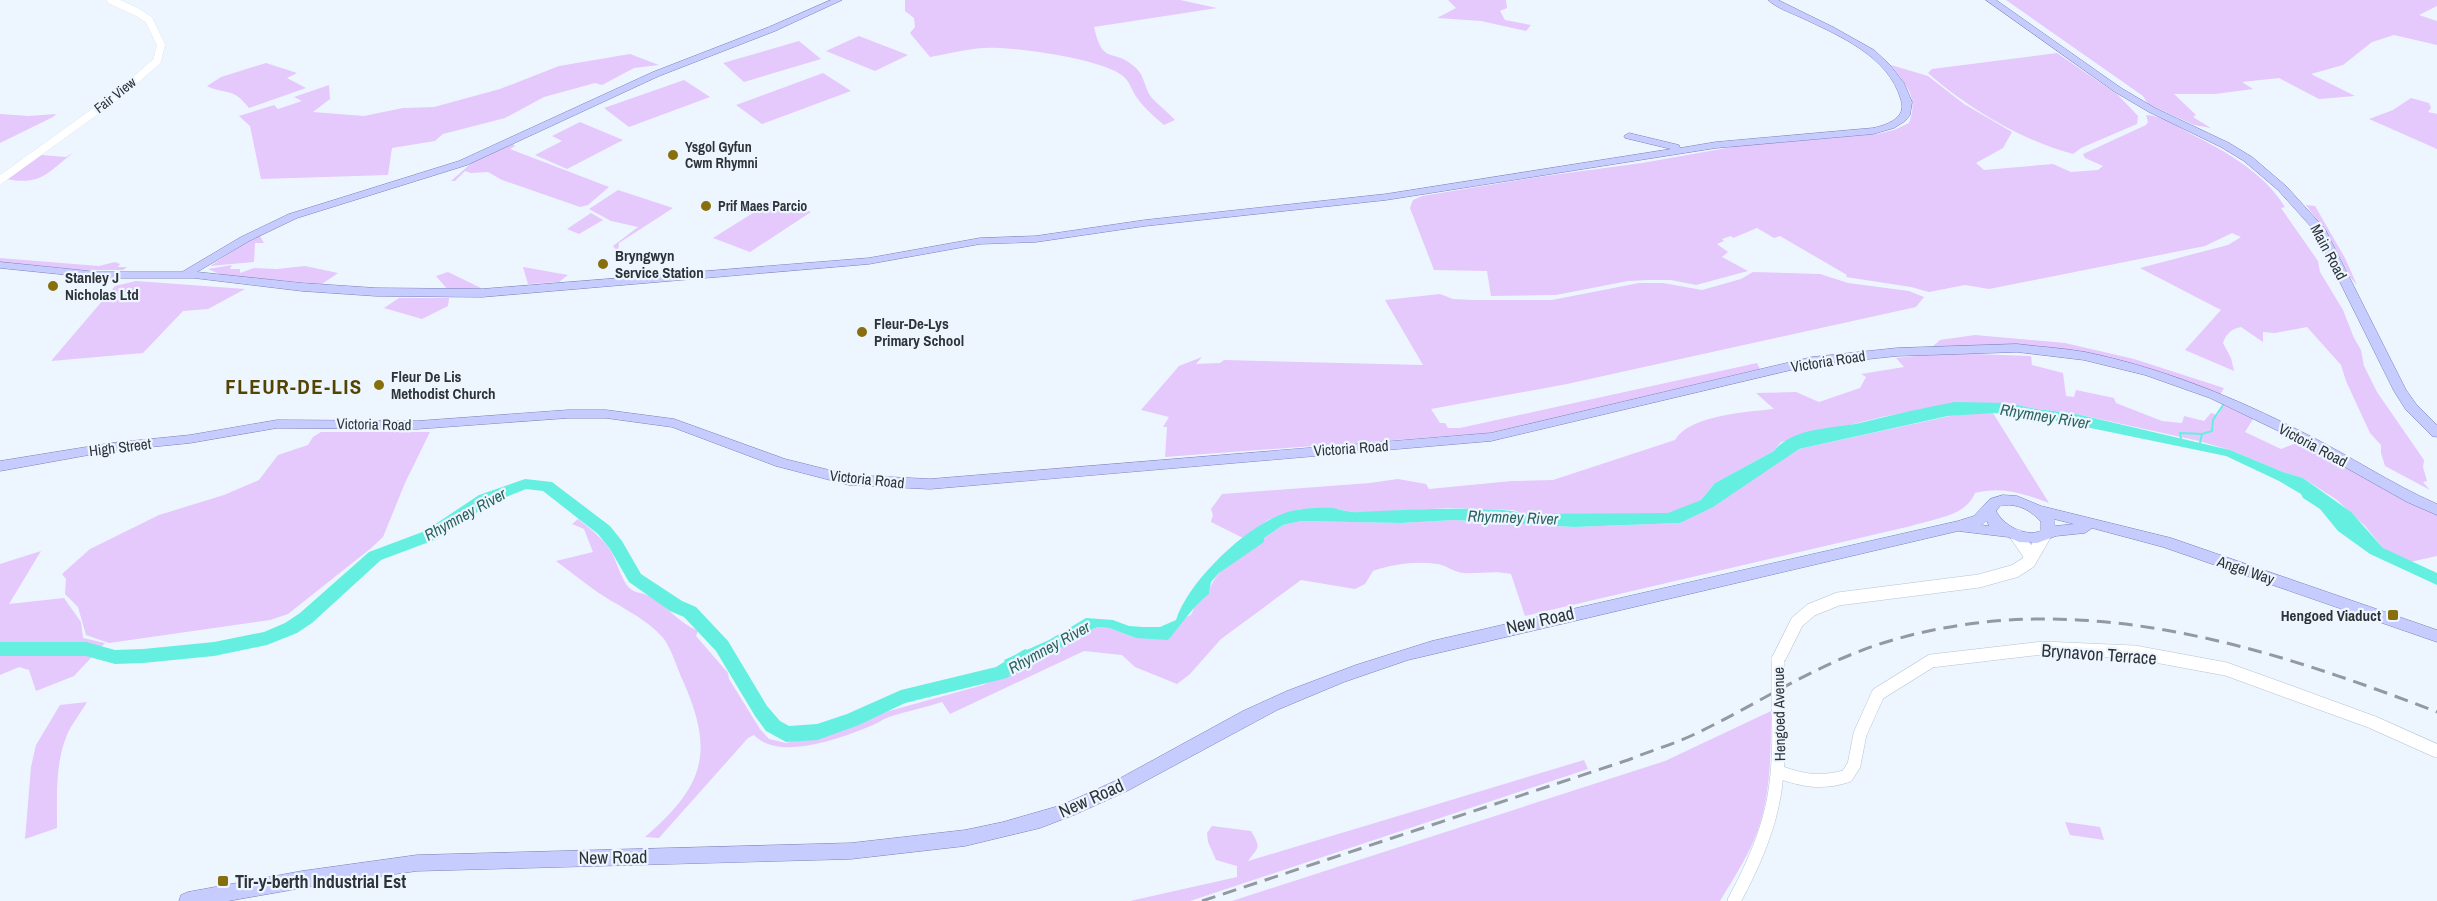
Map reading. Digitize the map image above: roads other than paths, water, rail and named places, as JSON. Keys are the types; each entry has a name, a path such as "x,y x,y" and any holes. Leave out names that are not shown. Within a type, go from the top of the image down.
{"main road":[{"path":"187,277 245,239 293,216 463,163 656,74 772,29 838,0"},
{"path":"0,265 98,275 187,277 219,282 230,280 375,292 451,294 845,264 980,241 1036,238 1145,223 1386,197 1716,145 1883,129 1900,121 1908,109 1904,92 1899,81 1882,62 1852,41 1772,0"},
{"name":"Main Road","path":"1990,0 2137,102 2236,152 2297,202 2319,229 2406,401 2437,433"},
{"path":"1629,136 1666,146 1716,145"},
{"name":"Victoria Road","path":"241,431 287,424 417,425 558,415 623,415 682,426 781,463 849,480 930,484 1491,437 1812,361 1897,352 2017,348 2095,358 2149,372 2215,396 2300,436 2434,509"},
{"name":"High Street","path":"0,466 111,447 190,440 241,431"},
{"name":"Angel Way","path":"1989,511 1995,502 2010,500 2103,528 2166,542 2437,638"},
{"path":"2037,509 2048,521 2046,534"},
{"path":"1989,511 1995,523 2013,535"},
{"name":"New Road","path":"188,901 241,889 335,873 417,863 854,851 977,838 1080,805 1154,769 1251,715 1355,670 1432,646 1958,526 1979,520 1989,511"},
{"name":"New Road","path":"1958,526 2013,535"},
{"name":"Angel Way","path":"2013,535 2029,538 2067,528 2103,528"}],"street":[{"name":"Fair View","path":"0,180 118,94 157,61 162,48 148,16 111,0"},
{"path":"2029,562 2046,534"},
{"path":"2013,535 2030,555 2029,562"},
{"name":"Hengoed Avenue","path":"1734,901 1765,835 1779,772 1778,660 1786,639 1797,622 1811,610 1838,599 1979,580 2015,571 2029,562"},
{"name":"Brynavon Terrace","path":"1779,772 1798,778 1827,782 1847,776 1854,765 1860,734 1878,694 1931,661 2043,648 2134,652 2226,669 2372,722 2437,752"}],"water":[{"path":"1955,402 2008,403 2072,413 2230,450 2303,478 2351,512 2383,548 2437,573 2437,585 2370,554 2338,531 2320,509 2303,498 2301,494 2226,456 2047,419 1993,413 1948,416 1799,449 1713,507 1680,523 1574,527 1454,520 1401,523 1301,521 1283,525 1264,538 1264,542 1219,573 1211,582 1209,594 1168,640 1136,638 1109,628 1098,627 1075,636 1071,643 1025,663 1011,673 1004,660 1049,640 1086,618 1113,620 1129,626 1143,627 1160,627 1176,620 1193,588 1222,556 1255,528 1288,512 1333,508 1357,512 1464,509 1508,510 1524,514 1668,513 1701,500 1715,483 1802,433"}],"waterway":[{"path":"2202,434 2212,431 2213,420 2223,405"},
{"path":"2181,439 2180,433 2202,434"},
{"path":"2200,443 2202,434"},
{"name":"Rhymney River","path":"0,649 86,649 115,657 143,656 214,649 267,638 291,628 306,618 375,556 431,535 485,499 525,484 547,486 563,498 604,530 616,545 635,578 676,606 690,612 722,646 761,711 773,726 786,734 817,732 853,720 901,697 1001,673 1025,656"}],"railway":[{"path":"1202,901 1628,760 1695,734 1811,673 1858,652 1883,643 1954,626 2024,619 2094,621 2164,630 2233,645 2302,664 2437,712"}],"place":[{"name":"Ysgol Gyfun Cwm Rhymni","path":"673,155"},
{"name":"Prif Maes Parcio","path":"706,206"},
{"name":"Bryngwyn Service Station","path":"603,264"},
{"name":"Stanley J Nicholas Ltd","path":"53,286"},
{"name":"Fleur-De-Lys Primary School","path":"862,332"},
{"name":"Fleur De Lis Methodist Church","path":"379,385"},
{"name":"Hengoed Viaduct","path":"2393,615"},
{"name":"Tir-y-berth Industrial Est","path":"223,881"}],"district":[{"name":"FLEUR-DE-LIS","path":"294,386"}]}
